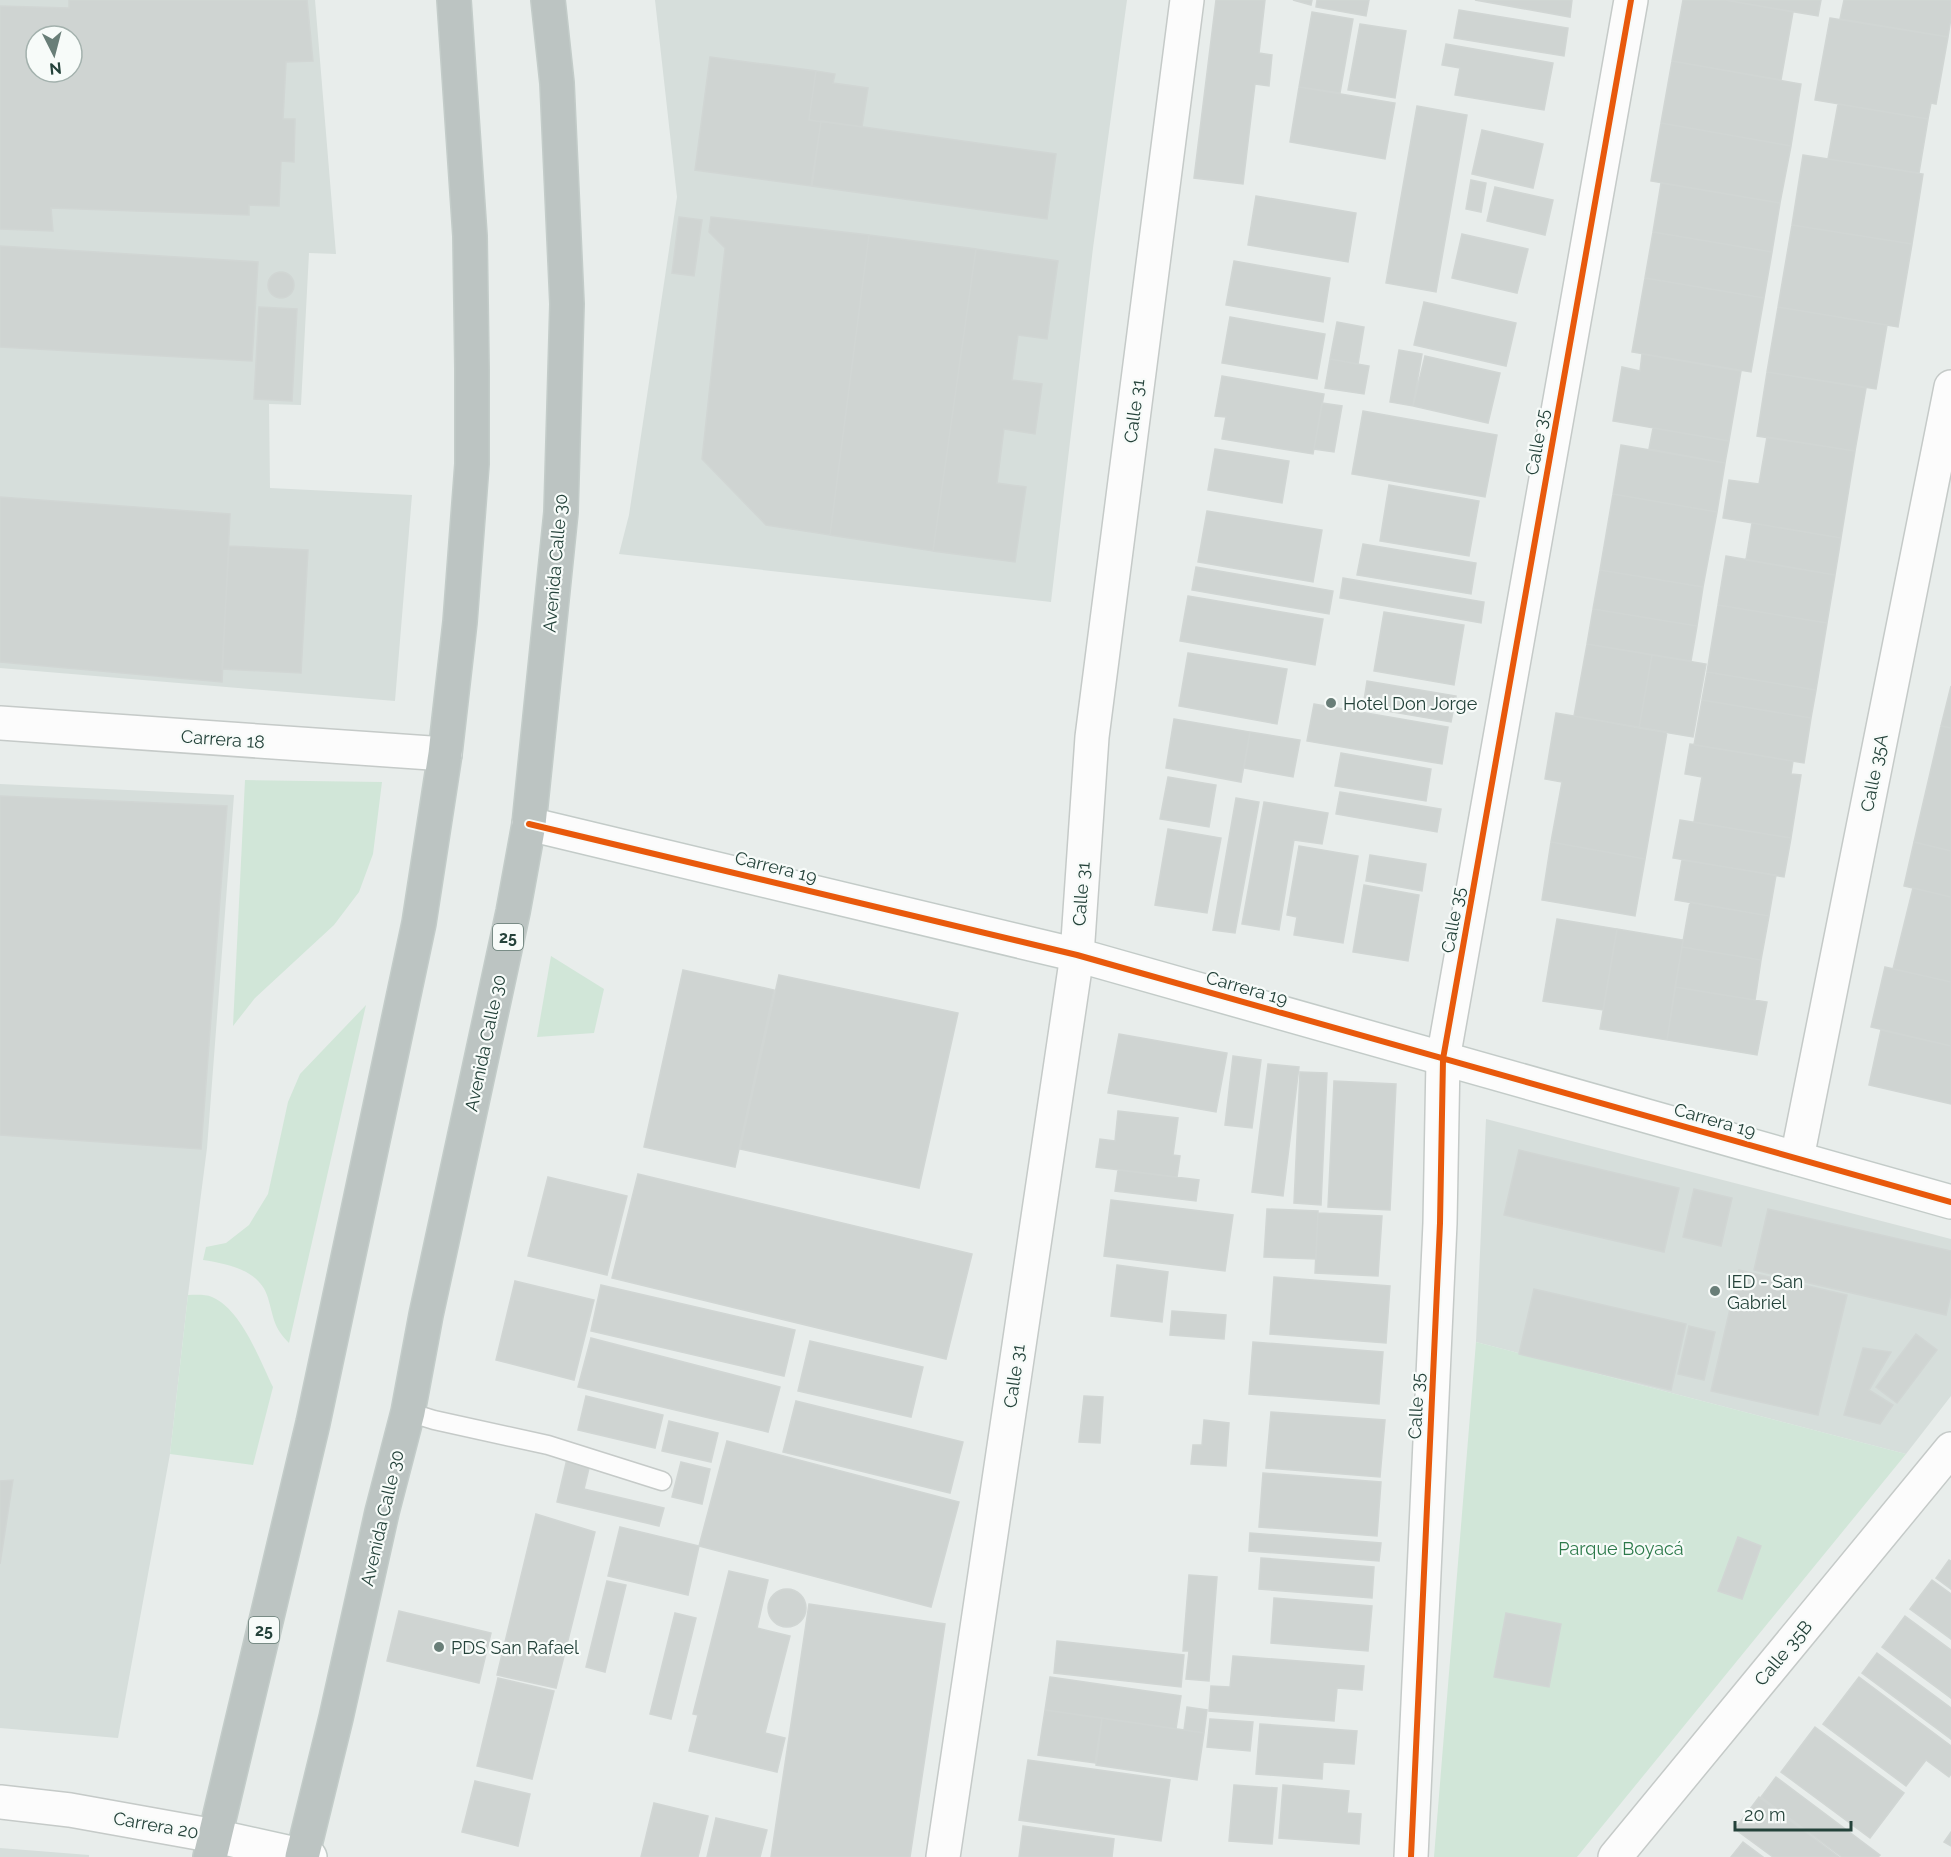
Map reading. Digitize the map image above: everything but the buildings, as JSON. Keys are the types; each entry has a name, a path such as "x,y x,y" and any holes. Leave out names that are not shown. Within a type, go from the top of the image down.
{"highway":[{"name":"25","path":"212,1846 313,1423 419,923 446,754 460,622 472,464 470,236 454,0"},
{"name":"Avenida Calle 30","path":"304,1856 382,1512 408,1412 426,1315 513,912 529,824 561,512 567,304 557,82 548,0"}],"street":[{"name":"Calle 31","path":"943,1857 1077,955 1092,737 1187,0"},
{"name":"Calle 35","path":"1411,1857 1440,1223 1443,1059 1631,0"},
{"name":"Calle 35A","path":"1797,1158 1951,387"},
{"name":"Carrera 18","path":"0,723 446,754"},
{"name":"Carrera 19","path":"529,824 1077,955 1951,1202"},
{"name":"Calle 35B","path":"1615,1857 1951,1449"},
{"name":"Carrera 20","path":"0,1802 70,1810 212,1846 304,1856"}],"lane":[{"path":"408,1412 434,1420 548,1445 662,1481"}],"shaded area":[{"path":"0,0 315,0 336,254 309,253 301,405 269,404 270,488 412,495 395,701 0,668"},
{"path":"655,0 1127,0 1093,248 1051,602 619,554 629,515 677,197"},
{"path":"0,784 234,795 207,1148 170,1454 118,1738 0,1728"},
{"name":"IED - San Gabriel","path":"1486,1119 1951,1239 1951,1396 1906,1454 1476,1342"},
{"path":"0,1848 89,1855 89,1857 0,1857"}],"green space":[{"path":"245,780 382,782 373,854 359,892 334,925 255,998 233,1026"},
{"path":"551,956 604,989 594,1033 537,1037"},
{"path":"366,1005 289,1343 277,1327 264,1288 258,1281 232,1266 203,1260 206,1247 226,1243 249,1225 268,1194 288,1102 300,1074"},
{"path":"188,1295 212,1297 223,1303 249,1336 273,1387 253,1465 170,1454"},
{"name":"Parque Boyacá","path":"1476,1342 1906,1454 1577,1857 1434,1857"}],"cycle path":[{"path":"1411,1857 1440,1223 1443,1059 1631,0"},
{"path":"529,824 1077,955 1951,1202"}],"place":[{"name":"Hotel Don Jorge","path":"1331,703"},
{"name":"IED - San Gabriel","path":"1715,1291"},
{"name":"PDS San Rafael","path":"439,1647"}]}
